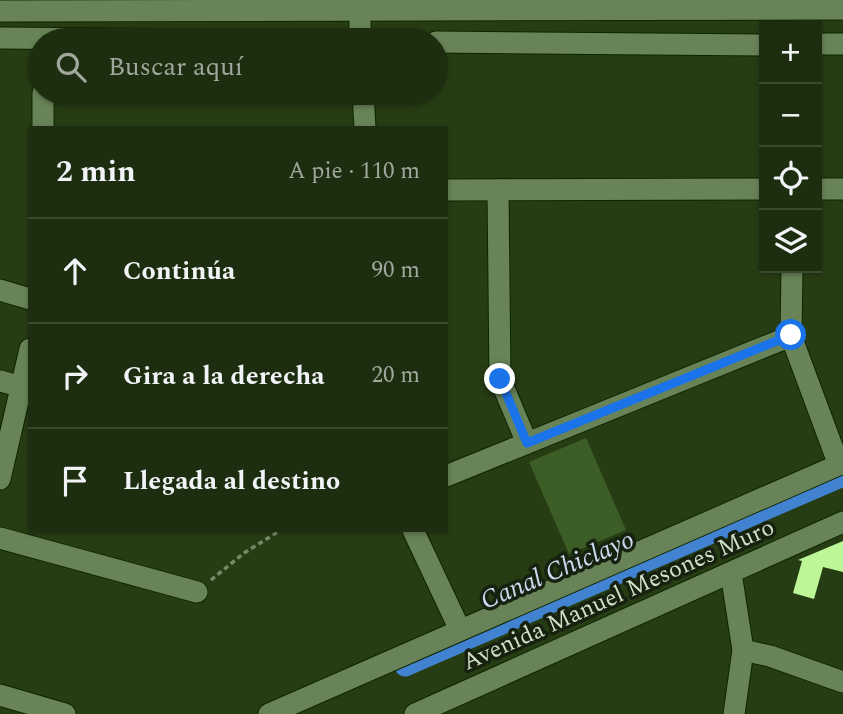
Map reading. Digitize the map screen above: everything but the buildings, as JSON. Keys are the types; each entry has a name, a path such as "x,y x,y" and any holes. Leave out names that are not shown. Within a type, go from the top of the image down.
{"street":[{"path":"0,11 44,6 178,5 360,20 711,4 843,9"},
{"path":"0,38 28,39"},
{"path":"448,43 759,45"},
{"path":"822,44 843,44"},
{"path":"43,105 43,126"},
{"path":"364,105 365,126"},
{"path":"448,190 759,189"},
{"path":"822,189 843,189"},
{"path":"498,190 500,379 527,443"},
{"path":"792,273 791,335 841,464"},
{"path":"0,290 28,298"},
{"path":"448,475 791,335"},
{"path":"0,479 26,388 28,368"},
{"path":"0,381 26,388"},
{"name":"Avenida Manuel Mesones Muro","path":"269,714 841,464"},
{"name":"Avenida Manuel Mesones Muro","path":"415,714 843,522"},
{"path":"414,532 460,631"},
{"path":"0,538 197,592"},
{"path":"730,573 743,650 734,714"},
{"path":"743,650 770,656 843,682"},
{"path":"0,695 65,714"}],"path":[{"path":"197,592 244,553 278,532"}],"green space":[{"path":"586,438 626,530 569,554 529,462"}],"waterway":[{"name":"Canal Chiclayo","path":"405,666 843,476"}],"route":[{"path":"500,379 527,443 791,335"}]}
